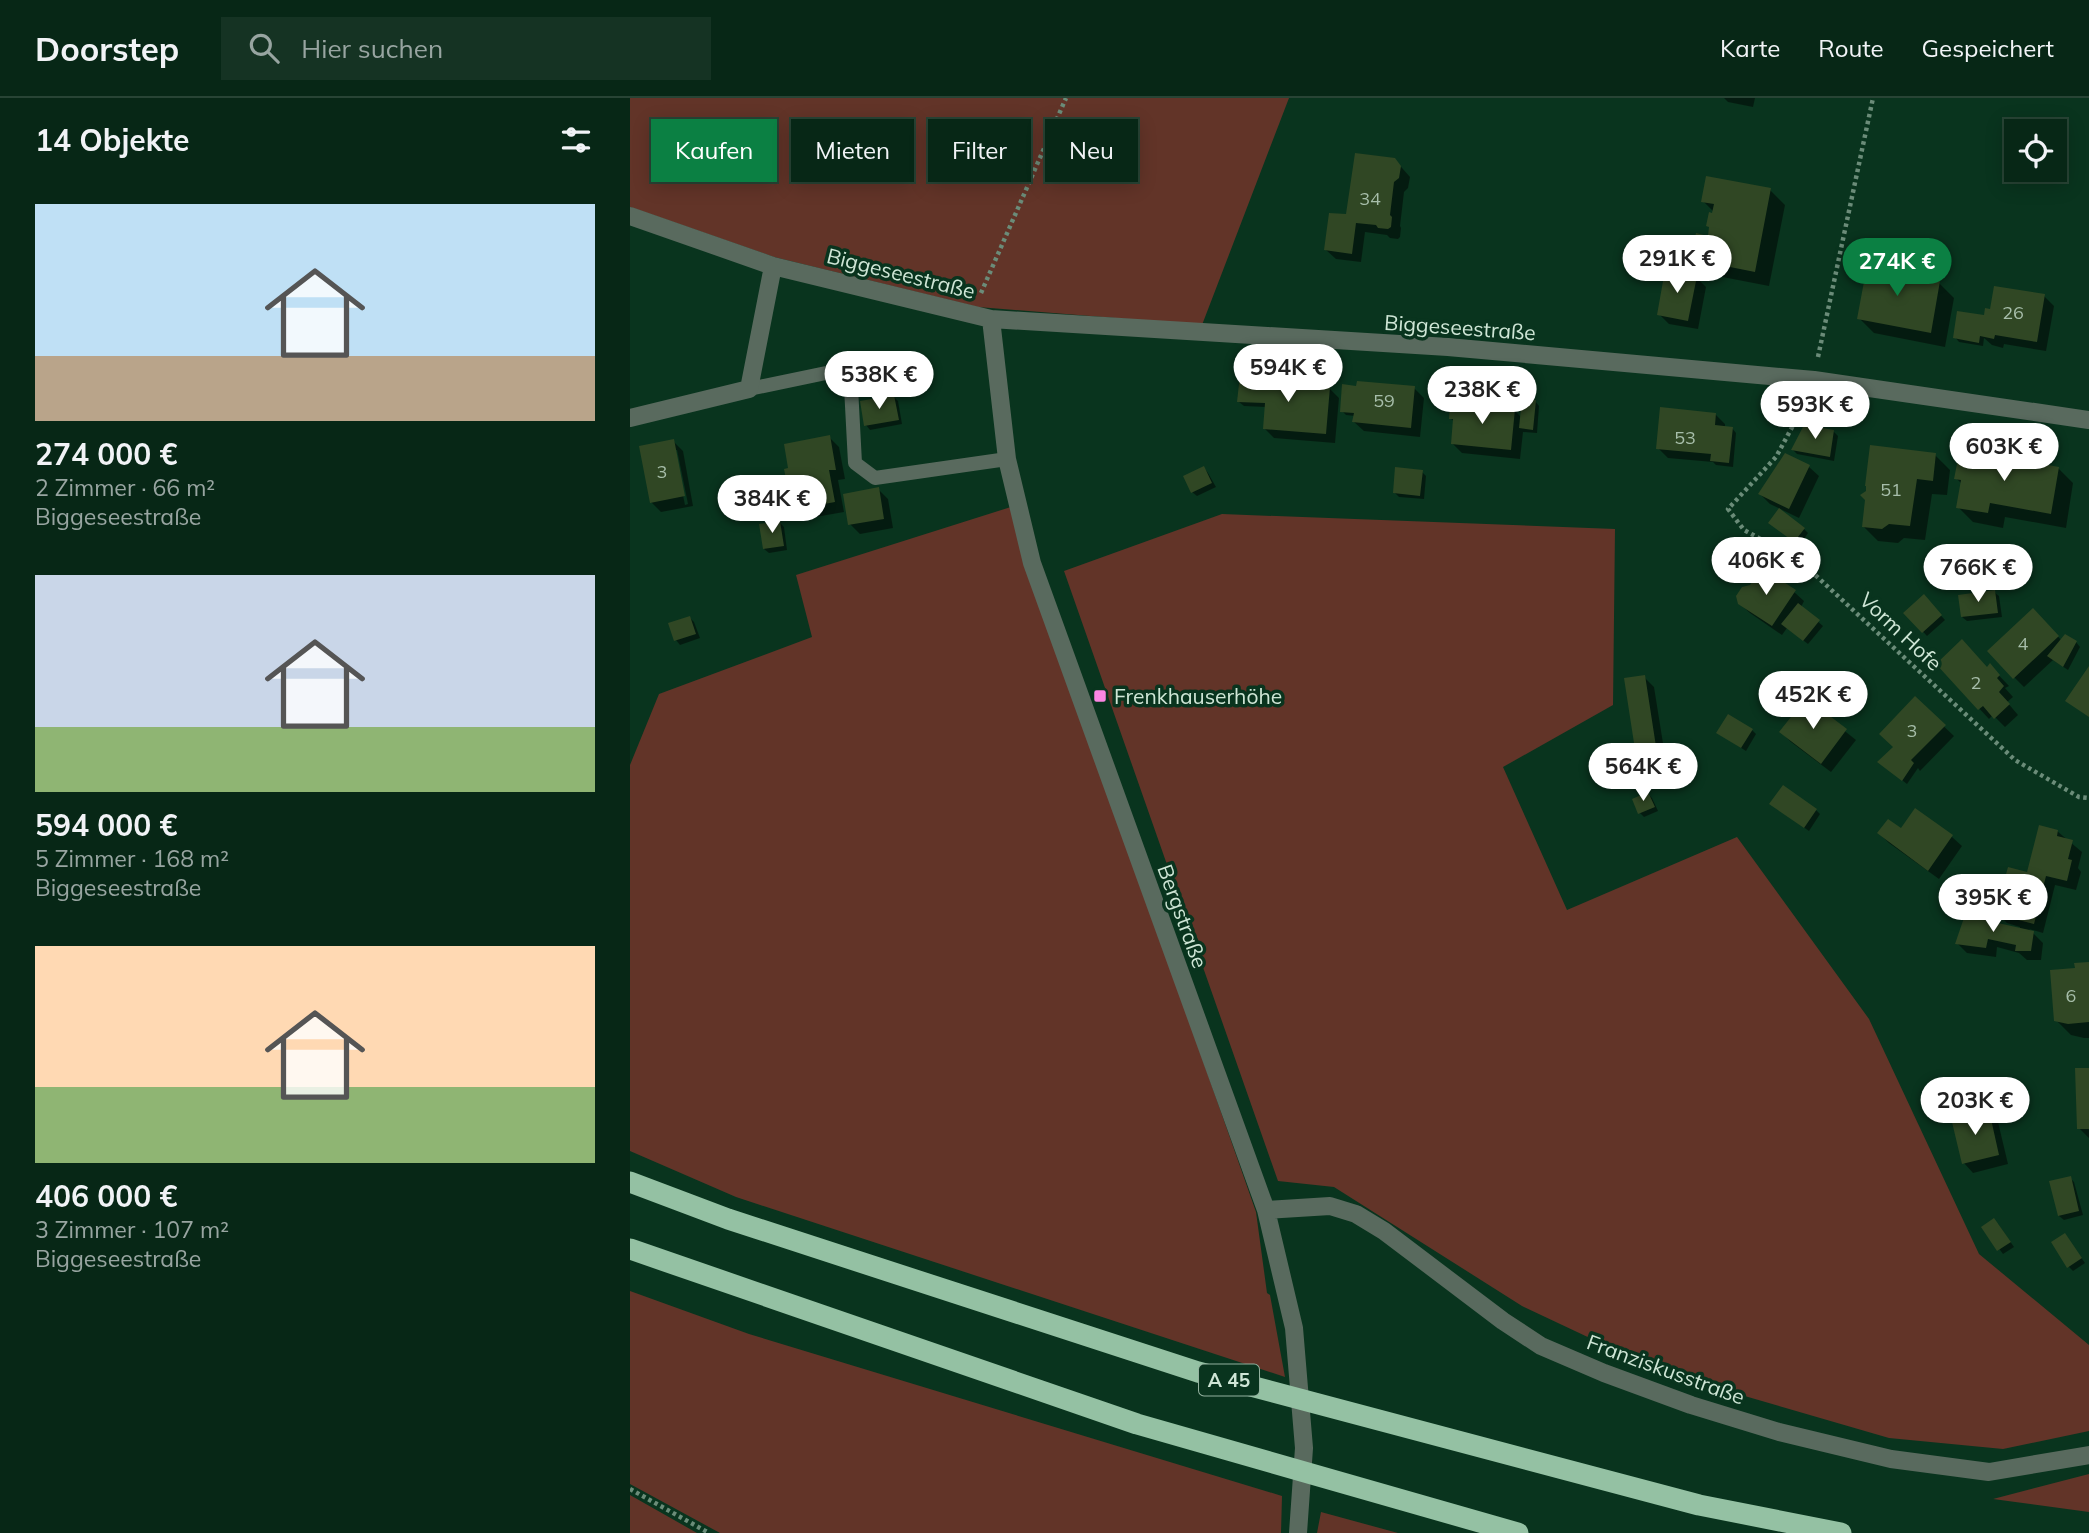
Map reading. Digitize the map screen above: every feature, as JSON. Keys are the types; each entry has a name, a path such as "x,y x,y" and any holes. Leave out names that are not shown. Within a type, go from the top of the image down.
{"highway":[{"name":"A 45","path":"630,1182 741,1224 1198,1372 1699,1505 1841,1533"},
{"path":"630,1249 1137,1424 1518,1533"}],"street":[{"name":"Biggeseestraße","path":"630,216 773,266 991,319 1448,347 1814,380 2089,420"},
{"path":"630,418 749,389 773,266"},
{"name":"Bergstraße","path":"991,319 1007,460 1032,563 1266,1210 1294,1328 1304,1448 1298,1533"},
{"name":"Franziskusstraße","path":"1266,1210 1330,1206 1356,1214 1384,1231 1503,1321 1541,1346 1691,1405 1779,1432 1891,1460 1989,1472 2089,1455"}],"lane":[{"path":"749,389 850,368 855,463 875,478 1007,460"}],"path":[{"path":"972,313 1066,98"},
{"path":"1814,380 1873,98"},
{"name":"Vorm Hofe","path":"1836,383 1803,407 1776,457 1728,509 1744,530 1799,560 2015,760 2079,797 2089,798"},
{"path":"630,1489 709,1533"}],"shaded area":[{"path":"630,98 1289,98 1202,325 978,307 774,257 630,207"},
{"path":"1014,506 1026,555 1256,1212 1267,1293 1270,1295 1285,1377 736,1197 630,1151 630,765 659,694 812,637 796,575"},
{"path":"1222,514 1615,529 1613,705 1503,767 1567,910 1737,837 1869,1019 1979,1254 2089,1345 2089,1431 2003,1449 1889,1438 1662,1372 1522,1306 1334,1187 1278,1181 1064,571"},
{"path":"630,1291 749,1334 1282,1496 1281,1533 720,1533 630,1484"},
{"path":"2089,1474 2089,1512 1993,1499"},
{"path":"630,1495 697,1533 630,1533"},
{"path":"1321,1512 1398,1533 1317,1533"}],"building":[{"path":"1355,153 1395,158 1401,166 1399,178 1394,182 1391,227 1378,228 1376,225 1356,223 1352,254 1324,250 1329,213 1346,214"},
{"path":"1706,176 1771,188 1755,272 1690,259 1696,233 1708,236 1709,227 1706,226 1714,204 1701,202"},
{"path":"1869,255 1893,260 1890,272 1940,281 1931,333 1857,319"},
{"path":"1665,270 1697,276 1688,321 1657,315"},
{"path":"1994,286 2045,294 2037,342 1995,335 1994,339 1980,336 1979,343 1953,338 1957,311 1984,315 1985,308 1990,309"},
{"path":"1240,375 1267,378 1267,381 1330,387 1326,434 1263,429 1265,403 1237,402"},
{"path":"1357,381 1415,386 1411,428 1352,422 1354,413 1340,412 1342,384 1356,386"},
{"path":"894,395 899,420 864,426 860,401"},
{"path":"1522,398 1536,400 1533,430 1519,428"},
{"path":"1450,402 1515,409 1511,450 1451,444 1453,419 1449,419"},
{"path":"1660,407 1716,413 1715,425 1733,427 1729,463 1710,461 1711,454 1656,449"},
{"path":"1804,425 1834,430 1830,457 1791,450"},
{"path":"830,435 836,470 829,470 835,502 792,510 784,469 788,468 784,444"},
{"path":"674,439 685,496 650,503 639,446"},
{"path":"1870,445 1936,453 1933,481 1917,479 1910,526 1889,524 1882,529 1862,527 1865,500 1860,495 1866,491"},
{"path":"1960,449 2059,467 2051,514 1990,503 1988,513 1956,508 1961,480 1954,479"},
{"path":"1785,453 1810,465 1789,509 1758,494"},
{"path":"1204,466 1212,483 1191,493 1183,476"},
{"path":"1395,467 1423,470 1420,496 1393,493"},
{"path":"879,487 884,519 848,525 843,494"},
{"path":"1779,508 1805,528 1794,542 1768,523"},
{"path":"780,521 784,546 763,549 759,524"},
{"path":"1762,568 1796,590 1772,626 1738,604 1736,596 1742,587 1750,585"},
{"path":"1995,590 1998,613 1961,617 1958,595"},
{"path":"1924,594 1942,615 1922,633 1903,613"},
{"path":"1798,603 1820,620 1803,641 1781,624"},
{"path":"2033,608 2059,636 2013,679 1987,651"},
{"path":"690,616 696,634 674,641 668,623"},
{"path":"2065,634 2077,641 2063,667 2047,656"},
{"path":"1962,639 1987,667 1990,663 2000,675 1997,678 2004,686 1999,692 2010,704 1994,719 1983,706 1978,710 1936,664"},
{"path":"2089,666 2089,717 2065,701"},
{"path":"1645,675 1657,753 1636,756 1624,678"},
{"path":"1915,696 1946,725 1911,760 1914,763 1902,781 1877,762 1893,747 1879,734"},
{"path":"1806,698 1847,729 1821,764 1779,732"},
{"path":"1728,714 1753,729 1741,748 1716,733"},
{"path":"1783,785 1817,809 1804,828 1769,804"},
{"path":"1648,792 1655,807 1638,814 1632,799"},
{"path":"1915,808 1953,835 1928,871 1877,833 1888,819 1901,828"},
{"path":"2039,825 2058,830 2057,836 2073,840 2068,859 2072,860 2067,881 2046,876 2034,924 1995,914 2008,867 2027,872"},
{"path":"1966,912 1989,921 2034,931 2031,951 2015,951 2016,945 1988,939 1986,948 1955,944"},
{"path":"2089,962 2089,1022 2068,1024 2054,1021 2050,970 2075,968 2074,963"},
{"path":"2075,1068 2089,1068 2089,1129 2077,1129"},
{"path":"1989,1110 1999,1155 1962,1164 1951,1118"},
{"path":"2071,1176 2079,1211 2058,1216 2049,1181"},
{"path":"1994,1218 2011,1242 1997,1251 1981,1227"},
{"path":"2065,1233 2082,1258 2067,1268 2051,1242"}],"place":[{"name":"Frenkhauserhöhe","path":"1100,696"}]}
